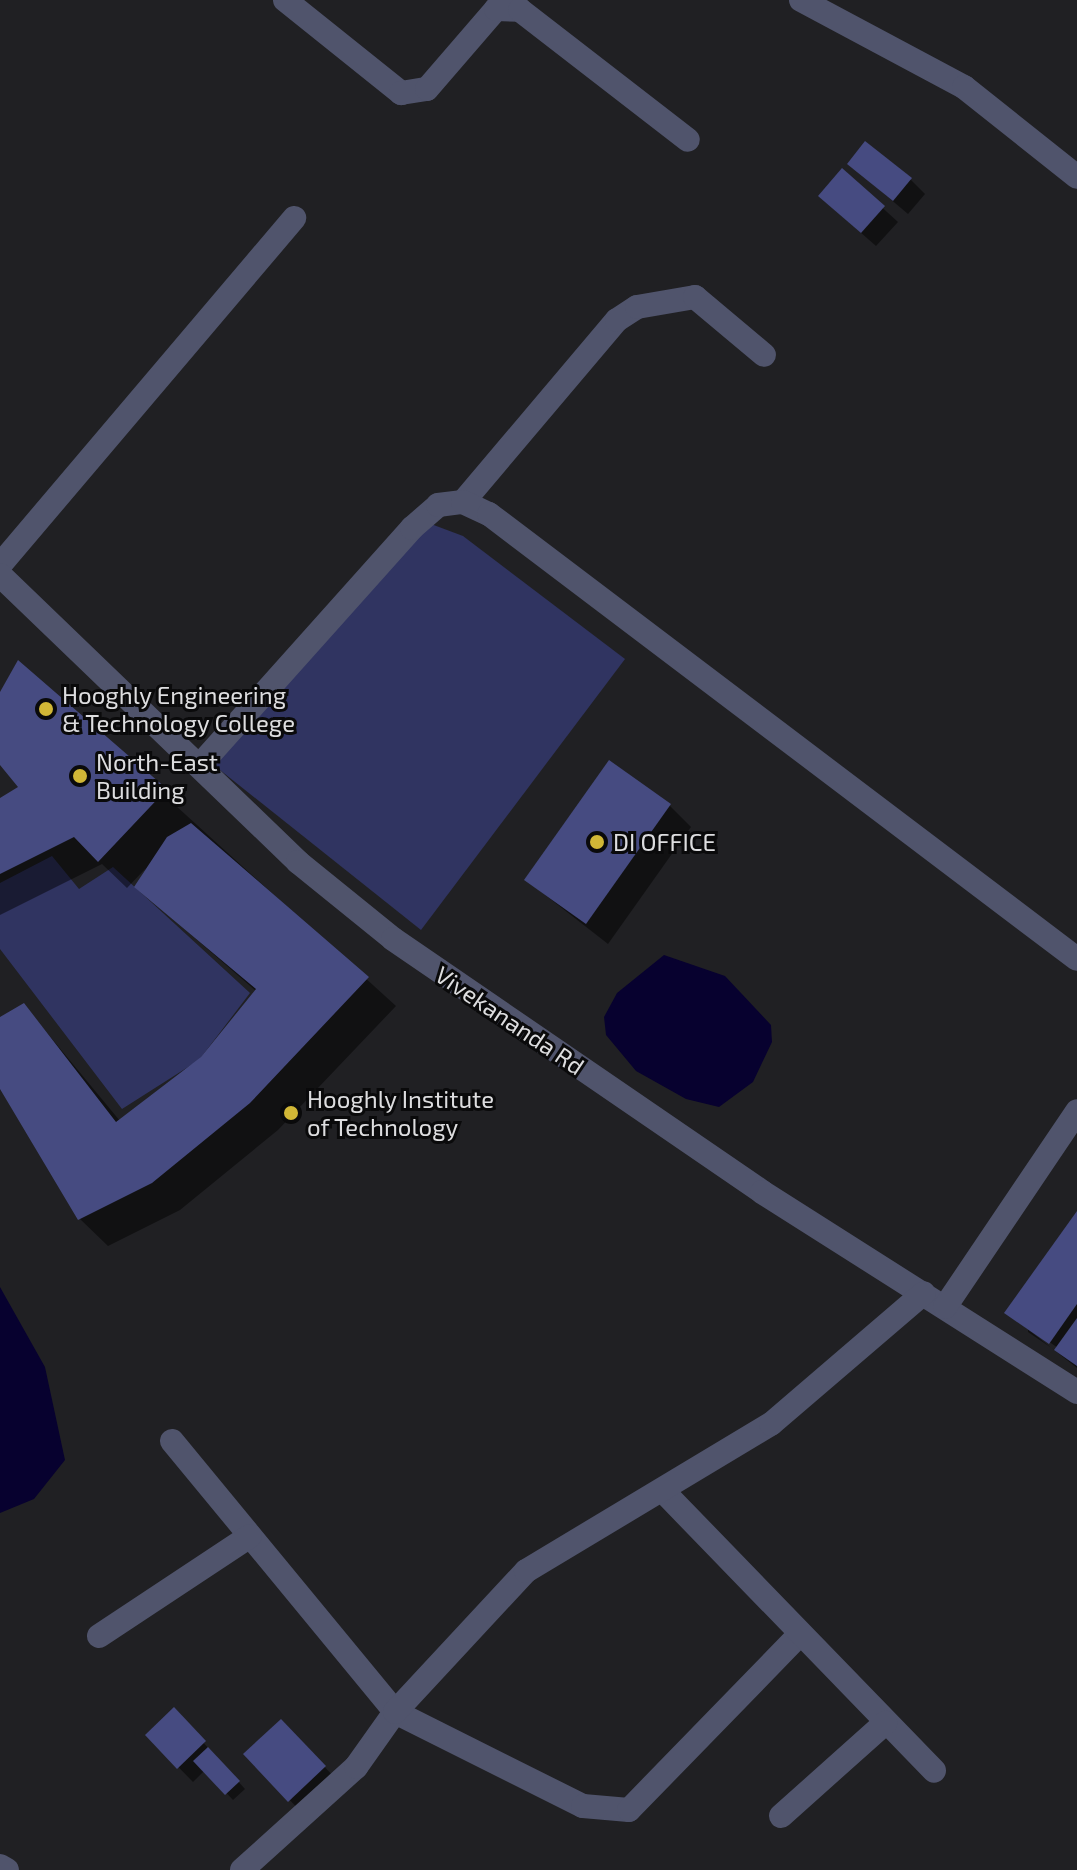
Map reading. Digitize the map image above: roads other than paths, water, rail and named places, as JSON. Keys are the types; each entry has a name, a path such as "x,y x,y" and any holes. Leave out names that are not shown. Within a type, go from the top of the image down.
{"street":[{"path":"285,0 401,93 427,89 496,9 520,10 688,140"},
{"path":"801,0 964,87 1077,177"},
{"path":"0,565 294,218"},
{"path":"463,502 617,320 637,307 695,297 764,355"},
{"path":"201,764 412,528 438,505 463,502 489,514 1077,959"},
{"name":"Vivekananda Rd","path":"0,575 103,680 201,764 298,862 393,939 762,1192 1077,1392"},
{"path":"945,1307 1077,1111"},
{"path":"242,1870 356,1767 395,1712 526,1571 594,1524 664,1492 771,1424 924,1293"},
{"path":"172,1441 395,1712 583,1806 629,1810 797,1637"},
{"path":"664,1492 797,1637 934,1771"},
{"path":"99,1636 250,1536"},
{"path":"781,1816 885,1723"}],"place":[{"name":"Hooghly Engineering & Technology College","path":"46,709"},
{"name":"North-East Building","path":"80,776"},
{"name":"DI OFFICE","path":"597,842"},
{"name":"Hooghly Institute of Technology","path":"291,1113"}]}
